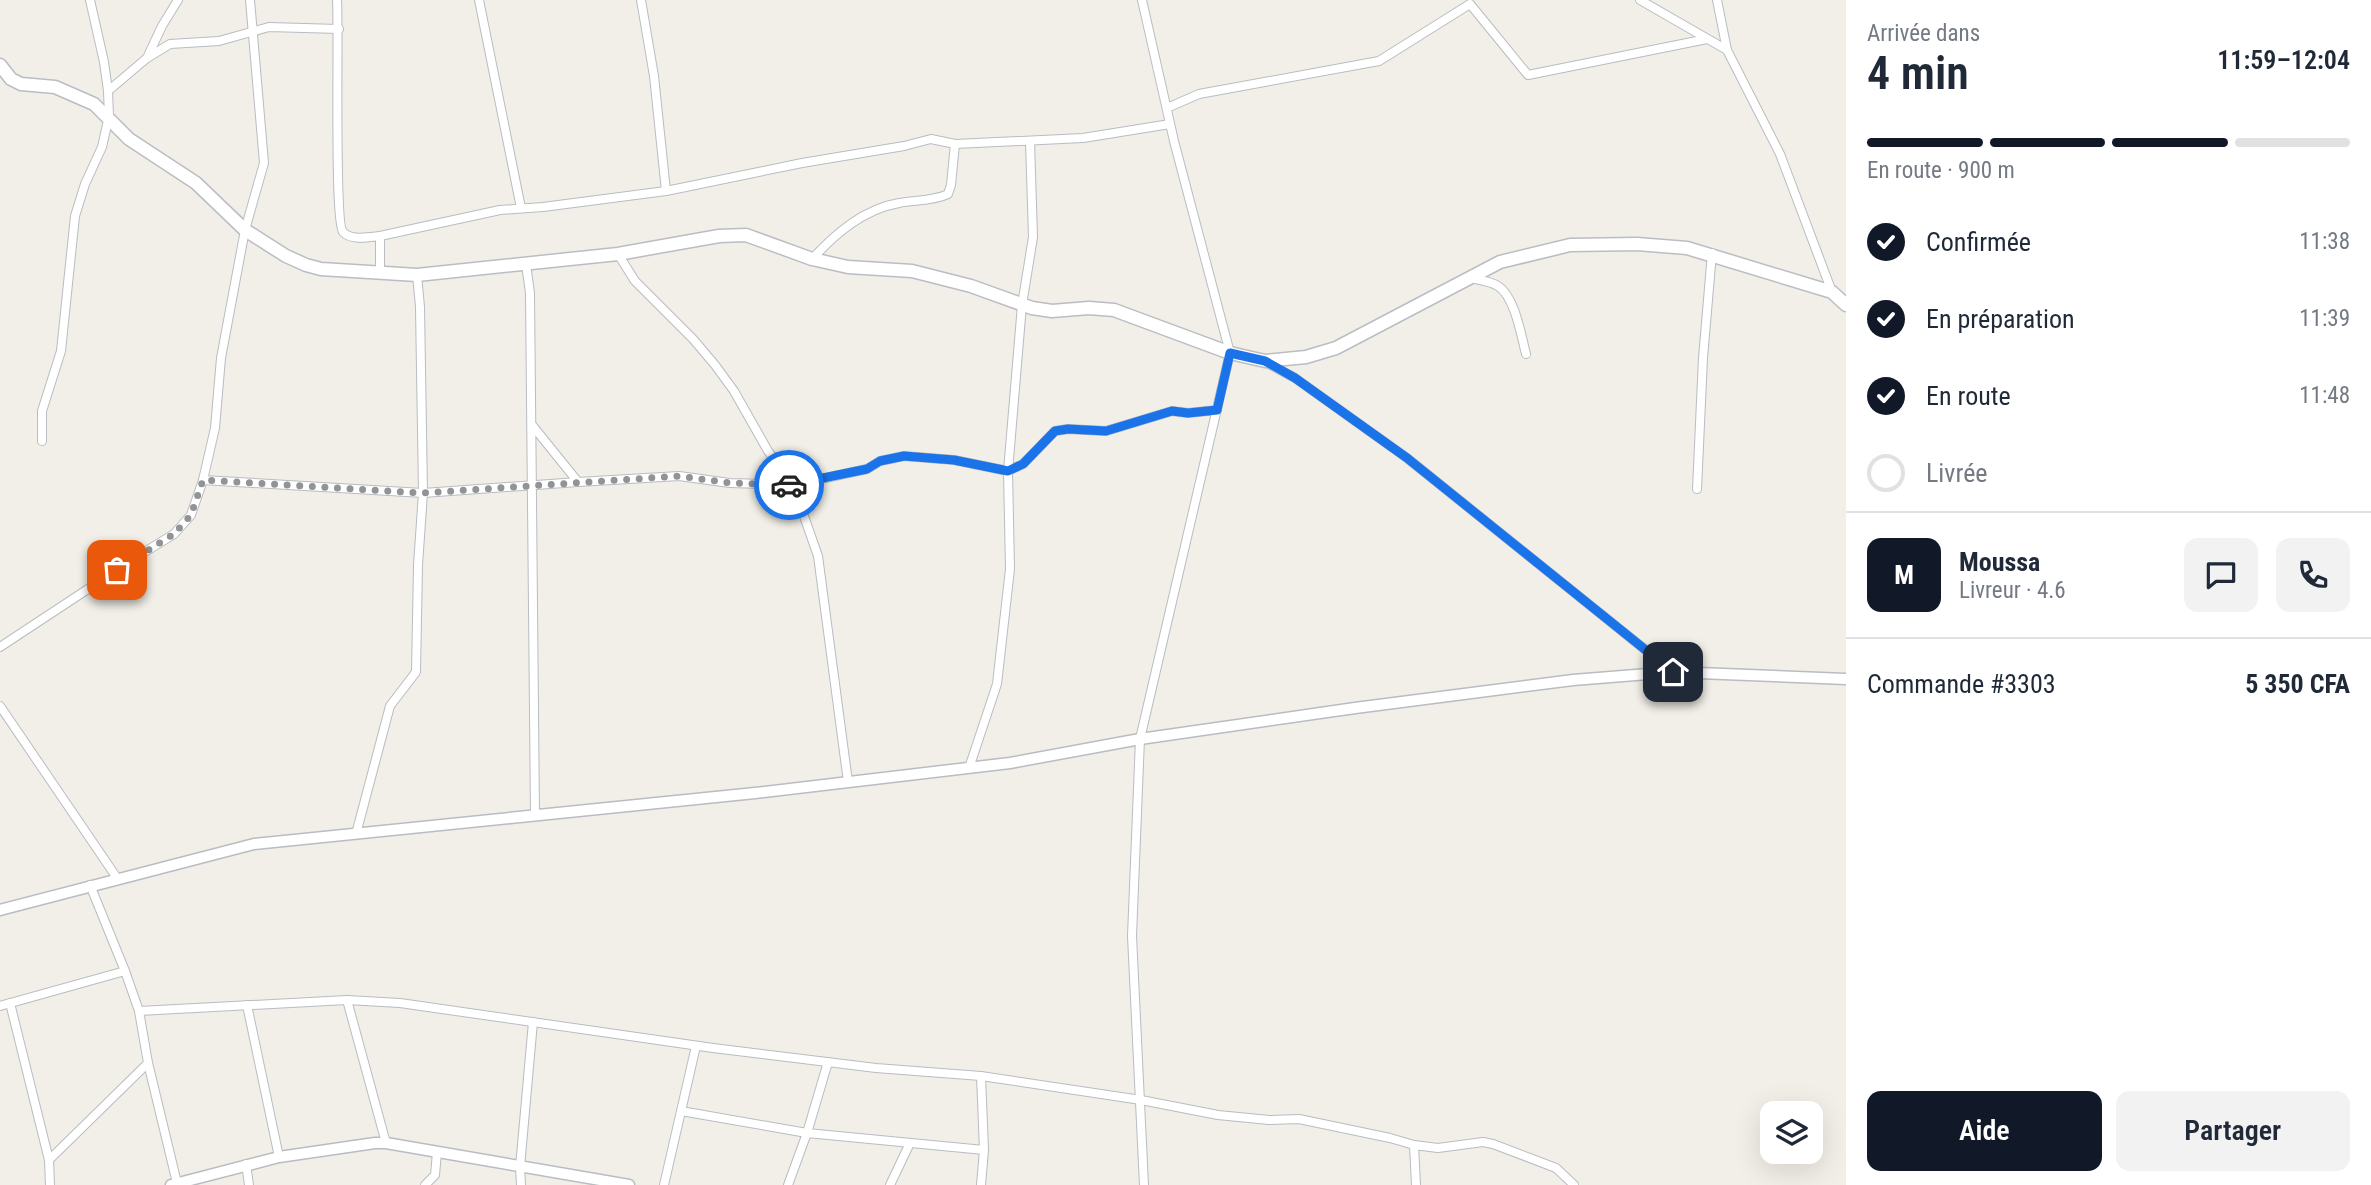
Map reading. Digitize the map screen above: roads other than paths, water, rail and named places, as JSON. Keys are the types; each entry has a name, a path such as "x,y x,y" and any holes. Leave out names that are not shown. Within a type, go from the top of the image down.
{"main road":[{"path":"0,65 10,79 55,87 94,104 130,139 205,190 245,230 286,256 321,269 417,275 618,254 735,234 756,238 812,259 849,267 912,271 971,286 1022,306 1052,311 1114,310 1230,353 1265,361 1306,357 1336,348 1500,262 1570,245 1688,248 1832,292 1846,305"}],"street":[{"path":"41,441 42,411 61,351 75,216 85,184 102,148 109,116 108,90 90,0"},
{"path":"148,58 162,26 178,0"},
{"path":"0,647 174,534 191,515 203,480 215,428 221,358 245,230 264,163 250,0"},
{"path":"337,0 340,225 343,232 351,237 380,236 455,218 521,208 666,191 931,139 955,144 1083,138 1170,124"},
{"path":"479,0 521,208"},
{"path":"641,0 654,76 666,191"},
{"path":"1142,0 1170,124 1230,353 1140,739 1132,936 1144,1185"},
{"path":"1640,0 1727,50"},
{"path":"1717,0 1727,50 1780,154 1832,292"},
{"path":"1167,108 1199,94 1379,61 1470,4 1528,75 1707,39"},
{"path":"108,90 170,44 219,41 269,27 339,29"},
{"path":"969,768 997,684 1010,569 1008,471 1022,306 1033,237 1030,141"},
{"path":"812,259 833,236 850,223 894,204 940,198 948,194 955,144"},
{"path":"380,236 380,274"},
{"path":"618,254 635,281 715,365 734,391 768,451 793,485 818,556 848,782"},
{"path":"1697,489 1703,358 1712,254"},
{"path":"526,264 530,293 535,816"},
{"path":"356,834 390,706 416,672 418,565 423,493 420,307 417,275"},
{"path":"1468,278 1499,286 1516,316 1526,354"},
{"path":"1265,361 1295,378 1407,458 1673,672"},
{"path":"203,480 423,493 679,476 730,483 793,485 867,469 880,461 904,456 941,458 1008,471 1023,464 1055,431 1106,431 1172,411 1188,413 1217,410"},
{"path":"532,425 578,482"},
{"path":"0,910 254,844 1010,763 1140,739 1573,680 1673,672 1846,679"},
{"path":"0,706 117,878"},
{"path":"90,885 139,1011 174,1184 279,1157 386,1143 629,1185"},
{"path":"0,1006 125,971"},
{"path":"139,1011 347,1000 400,1003 696,1046 981,1076 1141,1100 1218,1115 1269,1120 1299,1119 1414,1145 1438,1148 1483,1142 1556,1168 1574,1185"},
{"path":"347,1000 386,1143"},
{"path":"10,1003 49,1160 50,1185"},
{"path":"247,1005 279,1157"},
{"path":"521,1185 520,1167 533,1022"},
{"path":"663,1185 696,1046"},
{"path":"788,1185 828,1062"},
{"path":"49,1160 148,1063"},
{"path":"981,1076 984,1150 982,1185"},
{"path":"681,1111 807,1133 984,1150"},
{"path":"890,1185 910,1143"},
{"path":"1414,1145 1416,1185"},
{"path":"425,1185 435,1175 437,1152"},
{"path":"246,1164 249,1185"}]}
